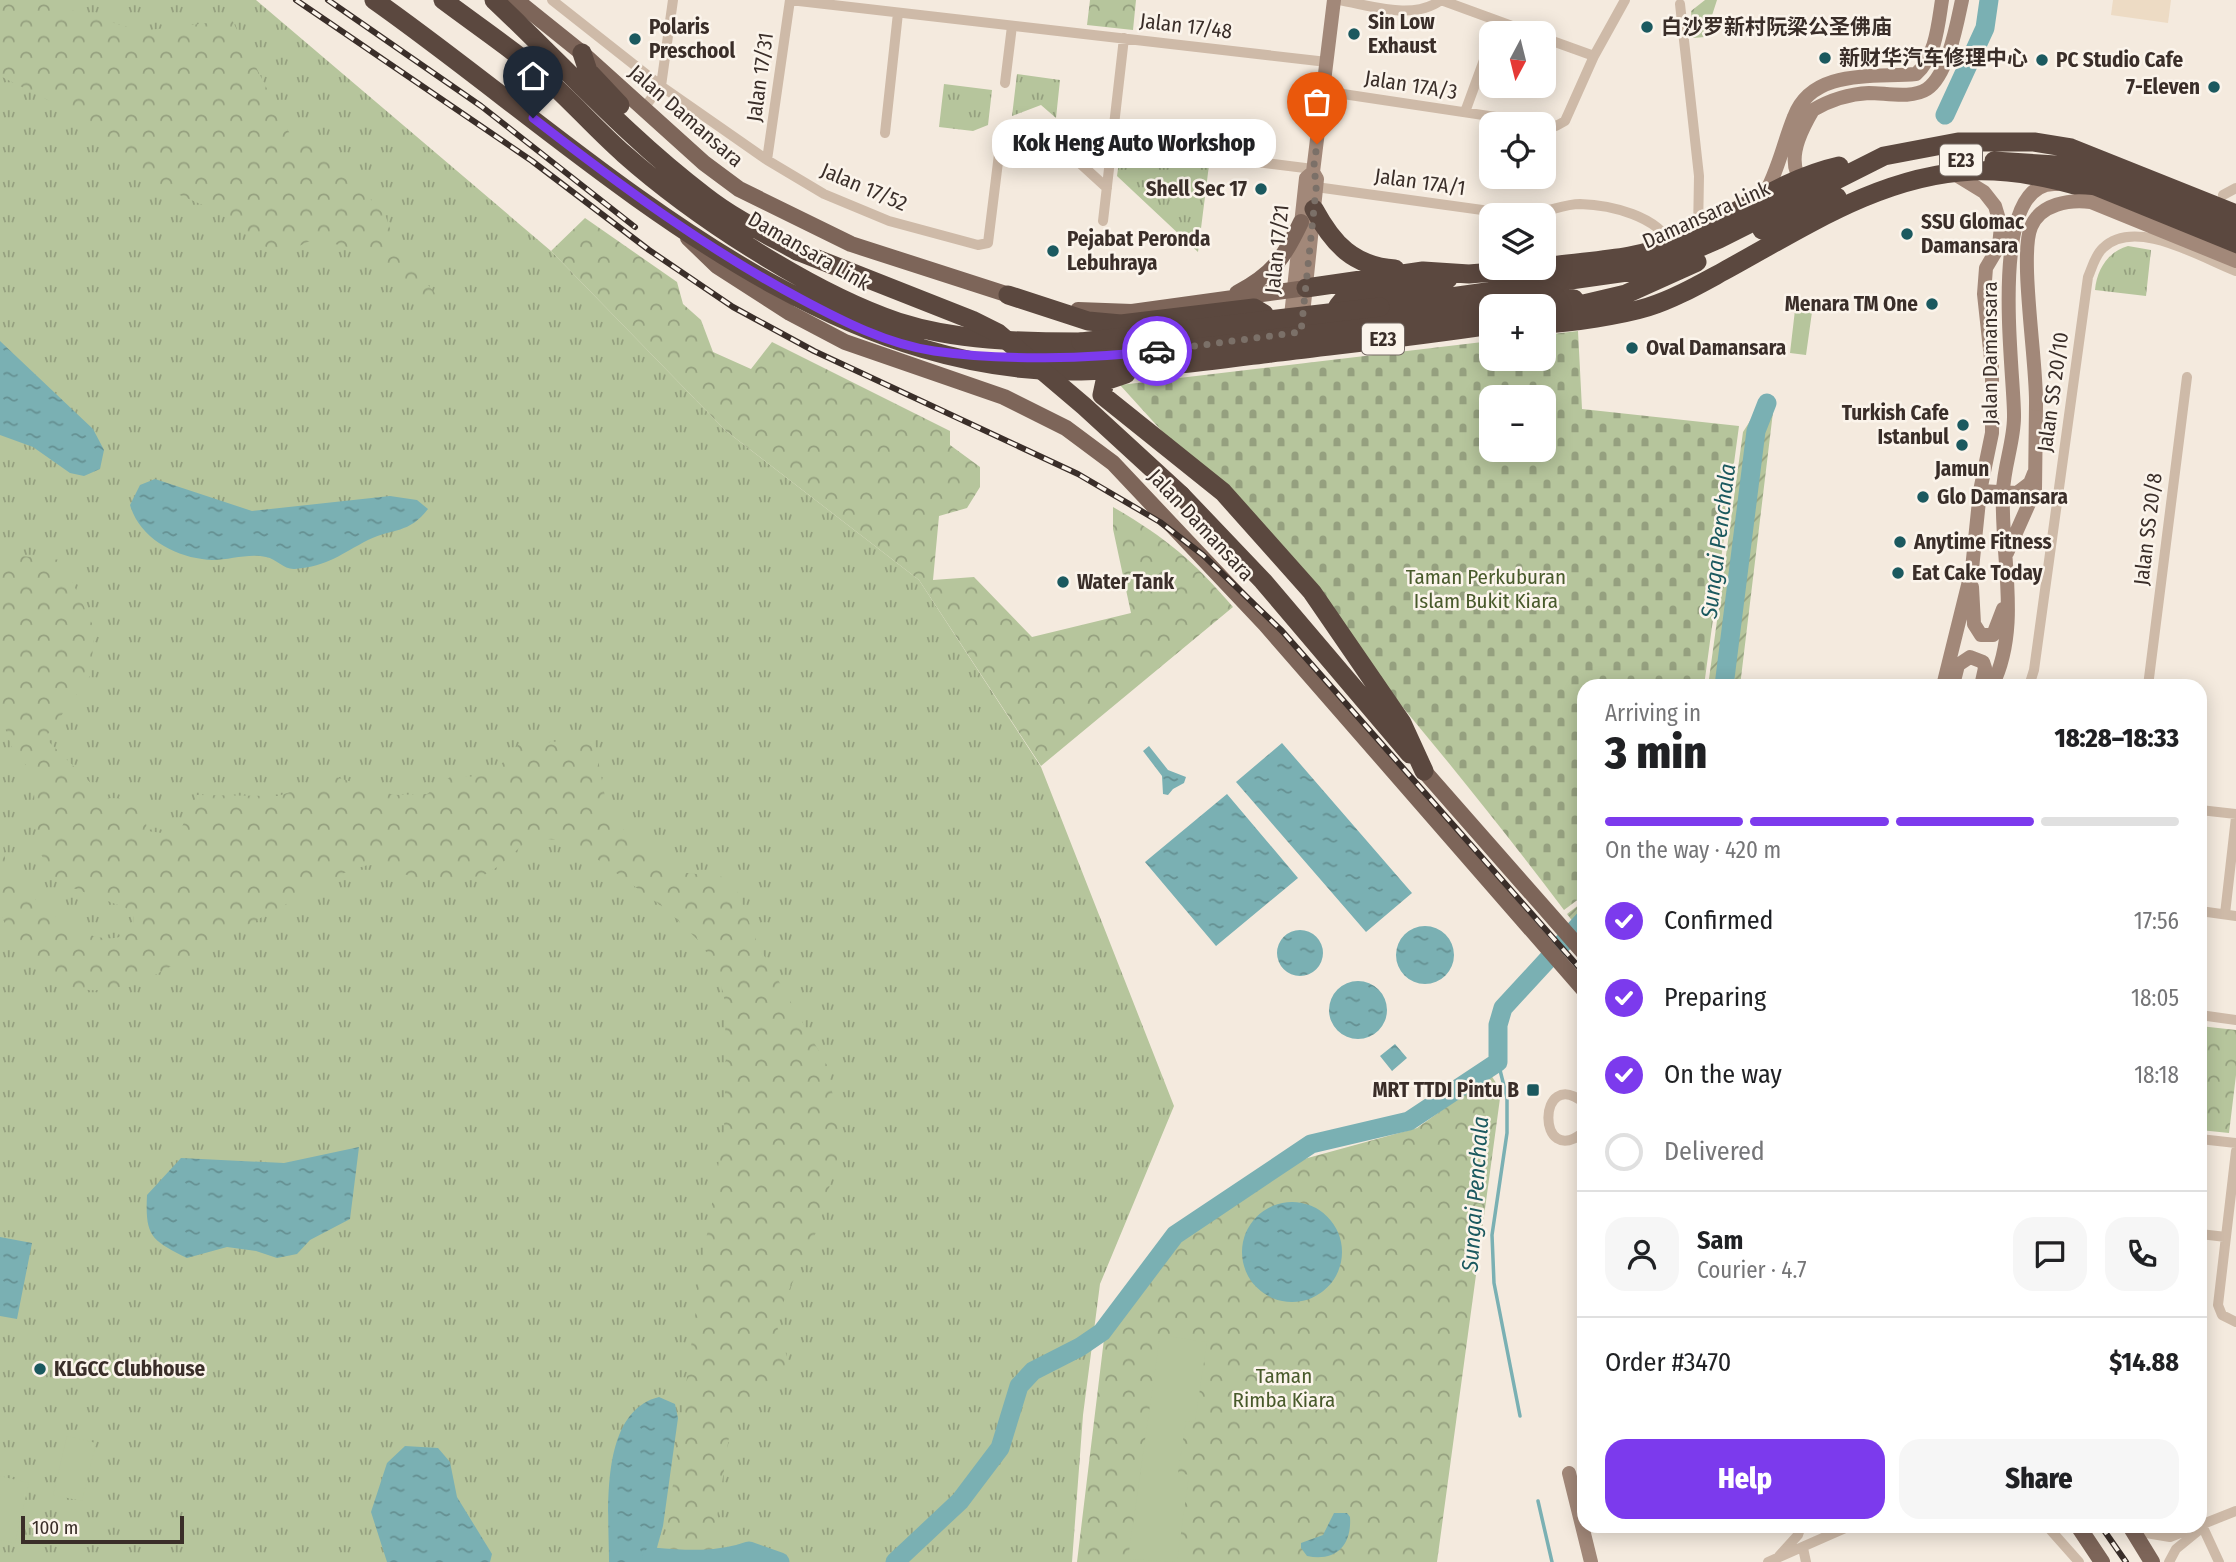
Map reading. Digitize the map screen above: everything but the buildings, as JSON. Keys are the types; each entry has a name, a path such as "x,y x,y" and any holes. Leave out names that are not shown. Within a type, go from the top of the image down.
{"highway":[{"name":"Damansara Link","path":"374,0 683,230 843,321 887,338 933,351 1002,365 1079,371 1154,366 1479,326"},
{"name":"Damansara Link","path":"443,0 529,64 625,155 667,189 797,275 856,306 900,322 953,335 1015,342 1082,342 1380,307 1634,271 1719,239 1884,156 1958,142 2034,142 2071,148 2236,214"},
{"path":"494,0 640,143 685,180 749,225 797,251 972,320 998,333 1084,406 1181,495 1263,581 1424,771"},
{"path":"582,53 588,71 680,163 685,180"},
{"path":"1556,266 1620,259 1671,244 1698,233 1807,176 1834,166 1884,156"},
{"name":"Damansara Link","path":"1556,311 1626,294 1647,286 1833,199 1901,171 1964,159 2072,166 2236,231"},
{"path":"1556,322 1648,307 1699,285 1839,208 1887,188 1952,173 1998,173 2076,186 2236,246"},
{"path":"2167,186 2182,184 2232,194"},
{"path":"1307,215 1353,259 1378,268 1469,274"},
{"path":"1300,289 1423,271"},
{"path":"1355,325 1340,319 1338,306 1347,295 1429,284 1479,273"},
{"path":"1556,301 1647,286"},
{"path":"1008,295 1088,321 1121,324 1254,308 1264,314 1265,328 1250,340"},
{"path":"933,351 1085,357 1250,340 1479,310"},
{"path":"1154,366 1105,381 1102,395 1223,492 1312,592 1402,723 1424,771"}],"main road":[{"name":"Jalan Damansara","path":"516,0 582,53 643,109 739,189 851,244 1008,295 1092,312 1132,312 1300,289"},
{"name":"Jalan 17/21","path":"1295,333 1307,215 1336,0"},
{"path":"1763,198 1773,179 1802,98 1815,88 1844,79 1916,74 1925,66 1933,46 1942,0"},
{"path":"1807,176 1797,173 1794,165 1797,147 1813,110 1844,97 1866,93 1911,94 1927,90 1935,82 1946,59 1962,0"},
{"name":"Jalan Damansara","path":"1945,679 1972,569 1980,491 1993,418 1992,368 1984,294 1986,268 1999,246 2001,226 1995,206 1973,184 1952,173"},
{"name":"Jalan Damansara","path":"1995,679 2006,648 2007,591 2003,493 2014,418 2007,310 2015,231 2023,206 2038,187 2050,184 2076,186"},
{"path":"2005,556 2021,516 2034,498 2037,370 2027,247 2031,225 2039,216 2059,203 2074,199 2091,202 2235,265"},
{"path":"1225,299 1260,281 1272,270 1285,255 1307,215"},
{"name":"Jalan Damansara","path":"683,230 694,245 717,265 790,313 845,342 1004,397 1066,428 1113,463 1256,615 1577,983"},
{"path":"1999,246 2003,261 2002,293 2007,310"},
{"path":"1980,491 2023,491 2036,466"},
{"path":"1972,569 1974,624 1981,635 1988,638 1997,630 2007,591"},
{"path":"1954,679 1958,665 1970,657 1983,662 1985,668 1983,679"},
{"path":"1424,771 1577,945"},
{"path":"1569,1473 1577,1505"},
{"path":"1584,1533 1591,1562"},
{"path":"2083,1533 2102,1562"},
{"path":"2134,1533 2143,1562"},
{"path":"2135,1533 2152,1562"}],"street":[{"name":"Jalan 17/52","path":"552,0 661,86 767,160 824,194 889,221 978,245 988,243 999,154 1008,137 1019,132 1049,135 1107,188"},
{"path":"643,109 661,86 673,0"},
{"name":"Jalan 17/48","path":"790,0 1327,62"},
{"name":"Jalan 17/31","path":"767,160 790,0"},
{"path":"1336,0 1417,11 1431,8 1441,0 1498,21"},
{"name":"Jalan 17A/3","path":"1323,91 1556,126 1564,121 1594,56 1625,0"},
{"path":"1680,1 1699,176 1698,233"},
{"path":"886,133 898,13"},
{"path":"1005,83 1012,26"},
{"path":"1103,221 1124,38"},
{"path":"1556,42 1594,56"},
{"path":"1465,113 1479,74"},
{"name":"Jalan 17A/1","path":"1112,144 1314,176 1504,213 1532,214 1578,204 1605,207 1654,223 1665,231 1671,244"},
{"name":"Jalan SS 20/10","path":"2031,679 2088,277 2094,261 2101,249 2115,239 2130,234 2149,236 2235,265"},
{"name":"Jalan SS 20/8","path":"2149,679 2187,377"},
{"path":"2207,811 2236,816 2230,915 2207,912"},
{"path":"2207,1016 2236,1020"},
{"path":"1577,1099 1573,1096 1559,1097 1546,1113 1552,1132 1564,1139 1577,1138"},
{"path":"2207,1140 2236,1143"},
{"path":"2233,1322 2222,1315 2218,1305 2236,1151"},
{"path":"2207,1235 2226,1237"},
{"path":"2207,1522 2236,1511"},
{"path":"1772,1560 1799,1533"},
{"path":"1820,1533 1822,1539"},
{"path":"1772,1560 1803,1548 1829,1533"},
{"path":"2053,1533 2079,1562"},
{"path":"2154,1533 2171,1537 2180,1533"},
{"path":"2169,1562 2176,1549 2192,1533"},
{"path":"2205,1533 2219,1562"},
{"path":"1803,1548 1806,1562"}],"green space":[{"path":"0,0 256,0 551,251 726,431 919,580 1041,767 1174,1106 1100,1284 1083,1415 1072,1562 0,1562"},
{"path":"0,0 37,0 141,31 232,20 293,140 323,144 386,217 397,249 441,300 425,313 364,251 314,239 278,256 221,213 143,179 50,101 0,76"},
{"path":"1090,0 1136,0 1133,30 1087,25"},
{"path":"1705,0 1717,0 1705,37 1693,38 1691,11"},
{"path":"1017,74 1060,80 1056,118 1041,105 1012,116"},
{"path":"944,84 992,90 988,125 973,131 939,127"},
{"path":"1120,154 1209,165 1198,252 1117,176"},
{"path":"585,218 677,282 683,304 701,320 713,352 751,369 772,342 950,431 950,445 980,467 980,487 967,508 939,516 933,580 974,577 1032,637 1131,613 1113,529 1113,507 1178,551 1233,607 1041,766 919,580 726,431 551,251"},
{"path":"2128,246 2151,250 2146,296 2095,290 2098,275 2105,262 2115,252"},
{"path":"1795,310 1812,312 1806,355 1790,353"},
{"name":"Taman Perkuburan Islam Bukit Kiara","path":"1578,331 1582,409 1739,426 1705,679 1577,679 1577,900 1564,910 1404,708 1120,385 1479,342 1479,371 1556,371 1556,334"},
{"path":"1757,410 1773,412 1741,679 1709,679 1743,432"},
{"path":"0,554 62,560 95,630 90,676 45,738 106,798 143,799 147,831 178,835 197,795 278,796 336,777 394,795 427,794 450,777 491,776 518,745 594,738 609,818 678,872 732,878 758,945 828,1067 841,1145 818,1228 775,1320 791,1369 731,1423 716,1524 721,1562 663,1562 701,1271 724,1130 724,995 716,971 702,944 667,910 597,859 564,841 538,838 526,842 499,866 484,875 465,879 419,879 380,866 368,865 348,871 153,976 113,989 78,989 63,983 33,960 1,914 0,797 3,843 8,867 46,909 84,932 102,938 120,937 134,928 134,917 126,908 68,886 54,876 39,851 32,771 14,753 0,714"},
{"path":"1577,906 1577,927 1567,914"},
{"path":"2207,1027 2236,1030 2236,1075 2229,1133 2207,1131"},
{"name":"Taman Rimba Kiara","path":"1491,1075 1501,1091 1437,1562 1077,1562 1104,1339 1180,1236 1304,1159 1417,1128"},
{"path":"1160,1335 1207,1342 1195,1422 1186,1421 1178,1473 1189,1475 1177,1562 1128,1559"},
{"path":"67,1436 96,1443 82,1501 53,1495"},
{"path":"0,1476 29,1483 15,1543 0,1540"}],"shaded area":[{"path":"2113,0 2171,0 2168,23 2111,15"}],"water":[{"path":"0,341 93,429 104,450 100,469 84,476 70,473 33,447 0,435"},
{"path":"155,479 252,511 390,496 417,500 428,509 407,527 377,536 325,562 291,569 270,558 258,556 218,560 190,557 158,542 141,526 130,505 140,485"},
{"path":"1282,743 1412,893 1366,932 1236,782"},
{"path":"1149,746 1168,770 1186,777 1184,783 1168,795 1163,794 1162,776 1143,751"},
{"path":"1227,794 1298,878 1216,946 1145,862"},
{"path":"1419,926 1431,926 1446,934 1454,949 1454,961 1446,976 1431,984 1419,984 1404,976 1396,961 1396,949 1404,934"},
{"path":"1300,930 1316,937 1323,953 1316,969 1300,976 1284,969 1277,953 1284,937"},
{"path":"1352,981 1364,981 1379,989 1387,1004 1387,1016 1379,1031 1364,1039 1352,1039 1337,1031 1329,1016 1329,1004 1337,989"},
{"path":"1395,1044 1407,1058 1392,1071 1380,1056"},
{"path":"359,1147 350,1219 310,1240 297,1254 277,1258 256,1251 227,1247 187,1258 158,1241 149,1228 147,1195 181,1158 284,1163"},
{"path":"1292,1202 1320,1210 1334,1224 1342,1252 1334,1280 1320,1294 1292,1302 1264,1294 1250,1280 1242,1252 1250,1224 1264,1210"},
{"path":"0,1237 32,1243 17,1319 0,1316"},
{"path":"659,1397 675,1404 678,1418 663,1526 653,1562 609,1562 609,1493 616,1443 625,1422 639,1406"},
{"path":"405,1446 438,1448 450,1462 457,1497 492,1554 490,1562 387,1562 371,1512 387,1463"},
{"path":"1334,1513 1347,1513 1350,1517 1345,1544 1340,1550 1326,1557 1307,1556 1301,1543 1323,1535"}],"waterway":[{"name":"Sungai Penchala","path":"1945,115 1985,28 1989,0"},
{"name":"Sungai Penchala","path":"1725,679 1756,431 1767,403"},
{"path":"895,1562 960,1501 1000,1448 1019,1386 1033,1371 1080,1347 1102,1332 1175,1235 1311,1144 1409,1121 1498,1062 1498,1025 1503,1008 1577,928"},
{"name":"Sungai Penchala","path":"1498,1062 1507,1098 1507,1133 1492,1235 1494,1283 1520,1416"},
{"name":"Sungai Penchala","path":"1538,1501 1552,1562"},
{"path":"652,1557 714,1559 749,1551 780,1562"}],"railway":[{"path":"296,0 532,161 649,250 733,307 814,351 1078,474 1160,522 1203,555 1282,631 1577,965"},
{"path":"328,0 481,106 635,227"},
{"path":"2106,1533 2126,1562"}],"way so far":[{"path":"1157,351 1301,332 1317,180 1313,172 1317,144"}],"place":[{"name":"白沙罗新村阮梁公圣佛庙","path":"1647,27"},
{"name":"Sin Low Exhaust","path":"1354,34"},
{"name":"Polaris Preschool","path":"635,39"},
{"name":"新财华汽车修理中心","path":"1825,58"},
{"name":"PC Studio Cafe","path":"2042,60"},
{"name":"7-Eleven","path":"2214,87"},
{"name":"Kok Heng Auto Workshop","path":"1317,144"},
{"name":"Shell Sec 17","path":"1261,189"},
{"name":"SSU Glomac Damansara","path":"1907,234"},
{"name":"Pejabat Peronda Lebuhraya","path":"1053,251"},
{"name":"Menara TM One","path":"1932,304"},
{"name":"Oval Damansara","path":"1632,348"},
{"name":"Turkish Cafe Istanbul","path":"1963,425"},
{"name":"Jamun","path":"1962,445"},
{"name":"Glo Damansara","path":"1923,497"},
{"name":"Anytime Fitness","path":"1900,542"},
{"name":"Eat Cake Today","path":"1898,573"},
{"name":"Water Tank","path":"1063,582"},
{"name":"MRT TTDI Pintu B","path":"1533,1090"},
{"name":"KLGCC Clubhouse","path":"40,1369"}],"route":[{"path":"533,118 683,230 823,311 887,338 933,351 987,354 1085,357 1157,351"}]}
